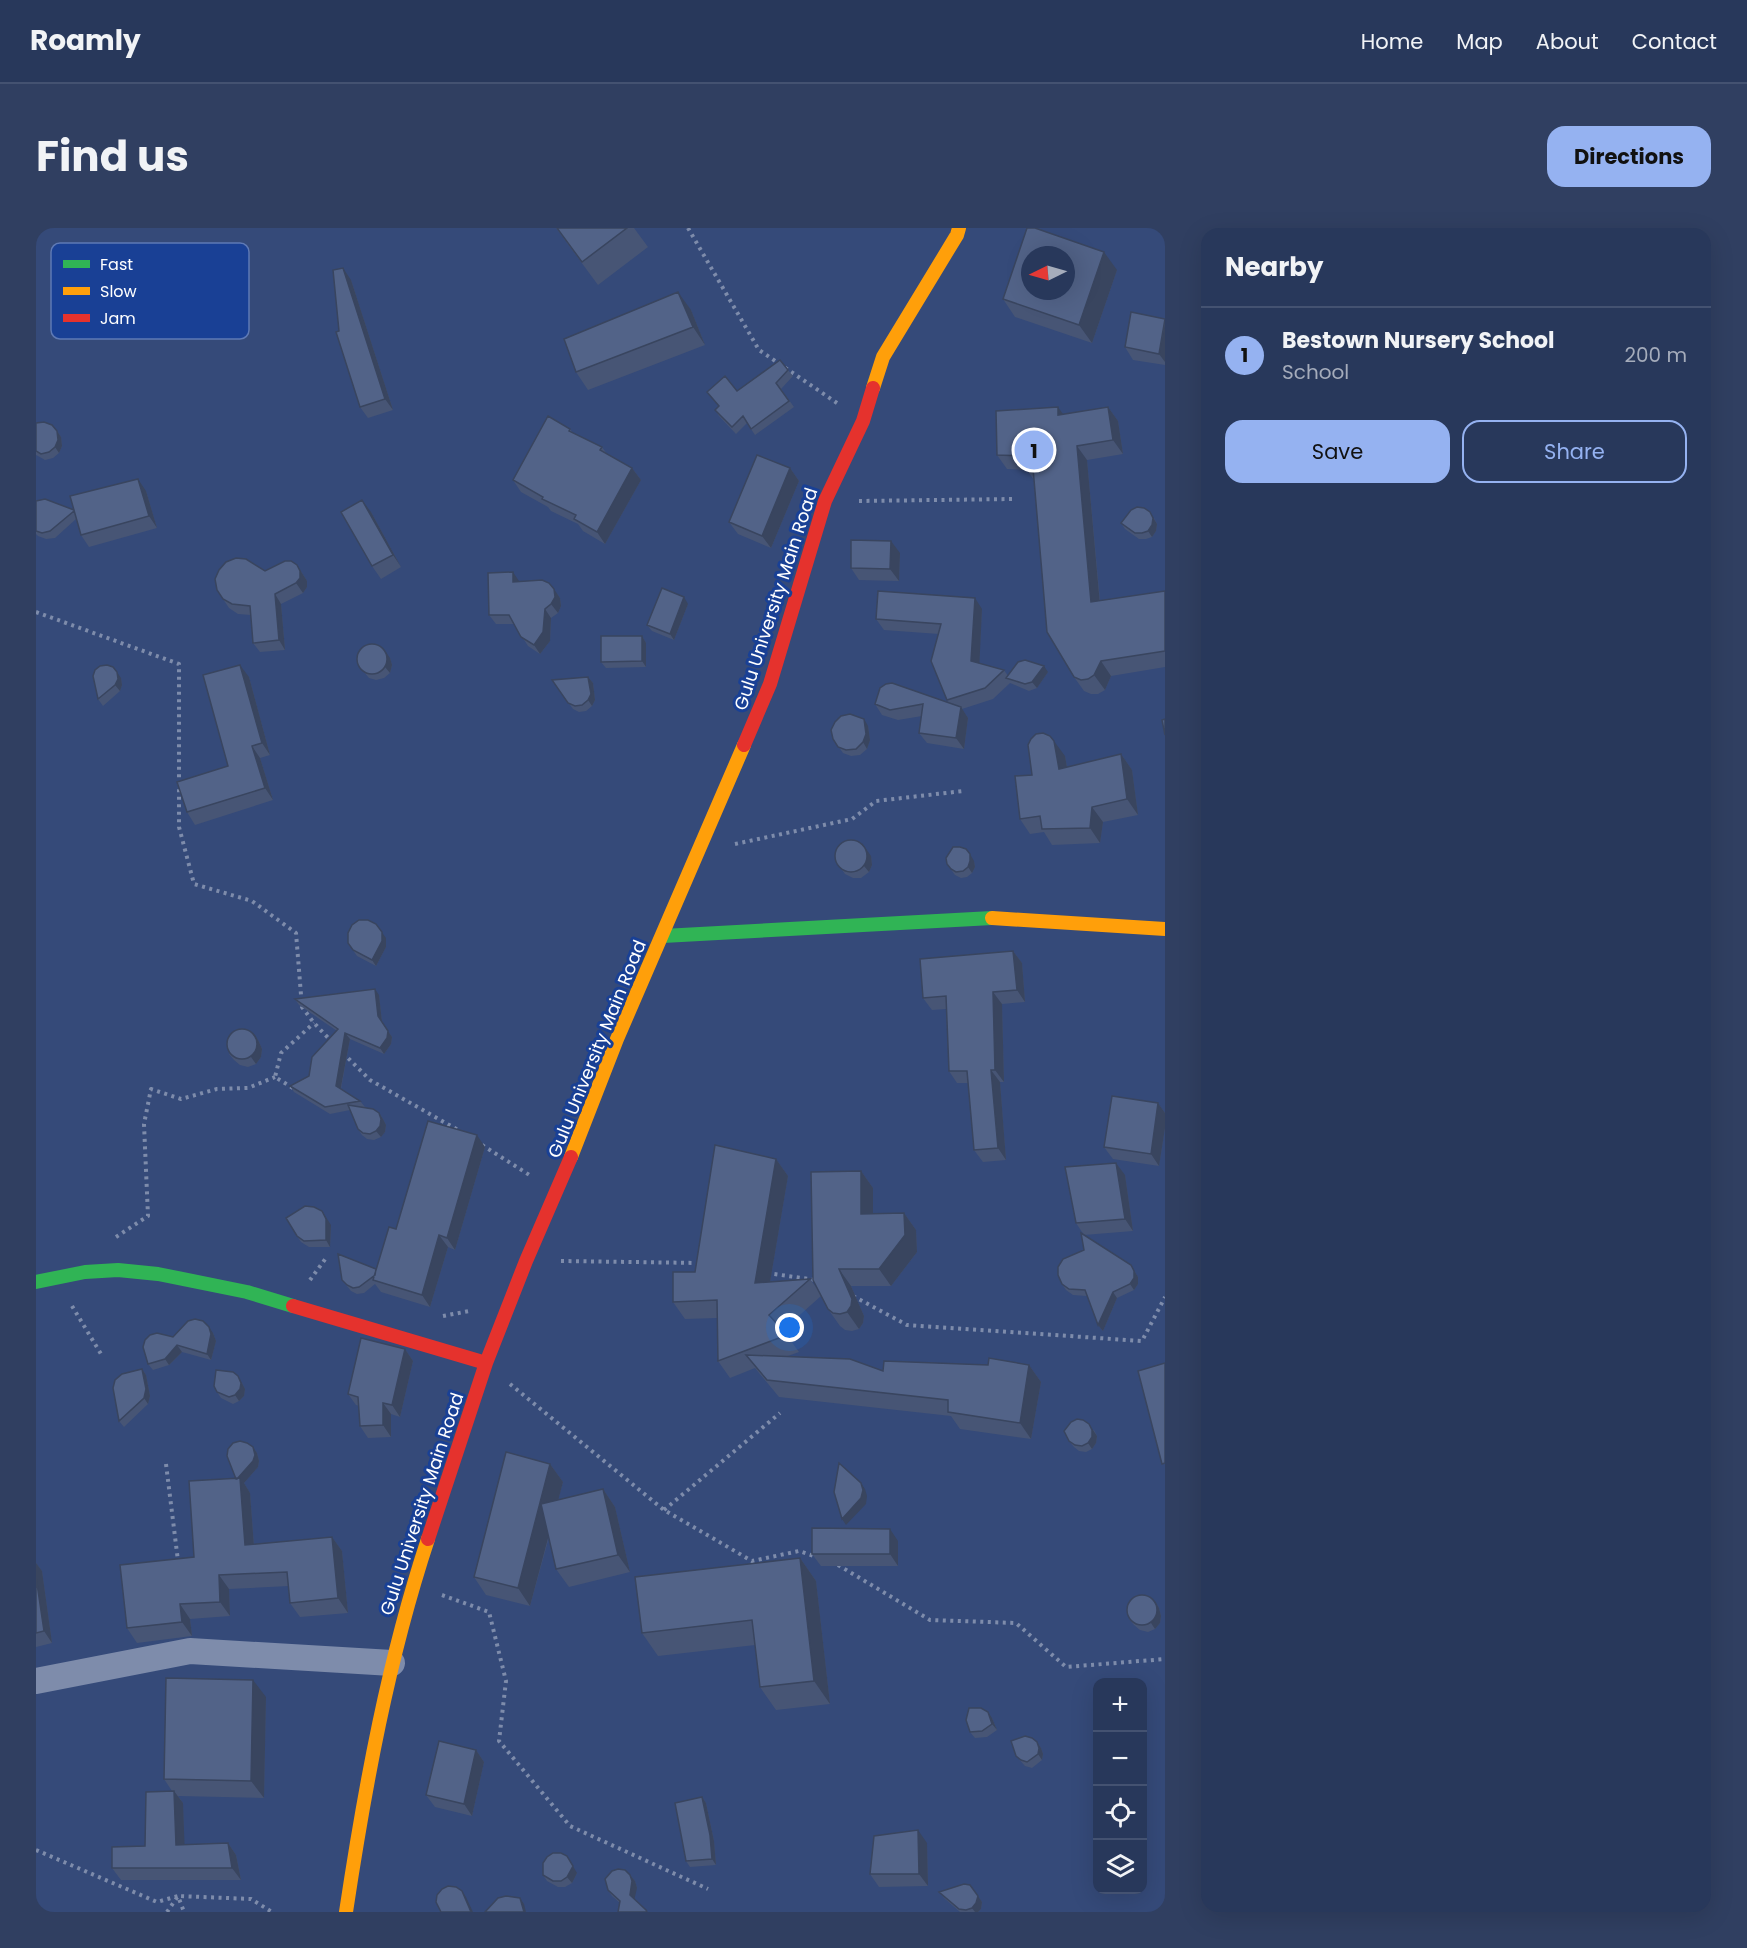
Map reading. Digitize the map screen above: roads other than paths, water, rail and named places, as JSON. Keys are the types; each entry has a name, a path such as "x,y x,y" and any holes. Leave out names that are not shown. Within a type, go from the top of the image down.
{"street":[{"name":"Gulu University Main Road","path":"346,1912 362,1804 392,1663 413,1585 486,1363 526,1261 557,1193 617,1040 770,684 825,501 862,421 883,357 957,235 959,228"},
{"path":"663,936 989,918 1165,928"},
{"path":"36,1282 57,1277 118,1270 158,1274 247,1292 486,1363"},
{"path":"36,1681 190,1651 392,1663"}],"place":[{"name":"Bestown Nursery School","path":"1034,450"}]}
